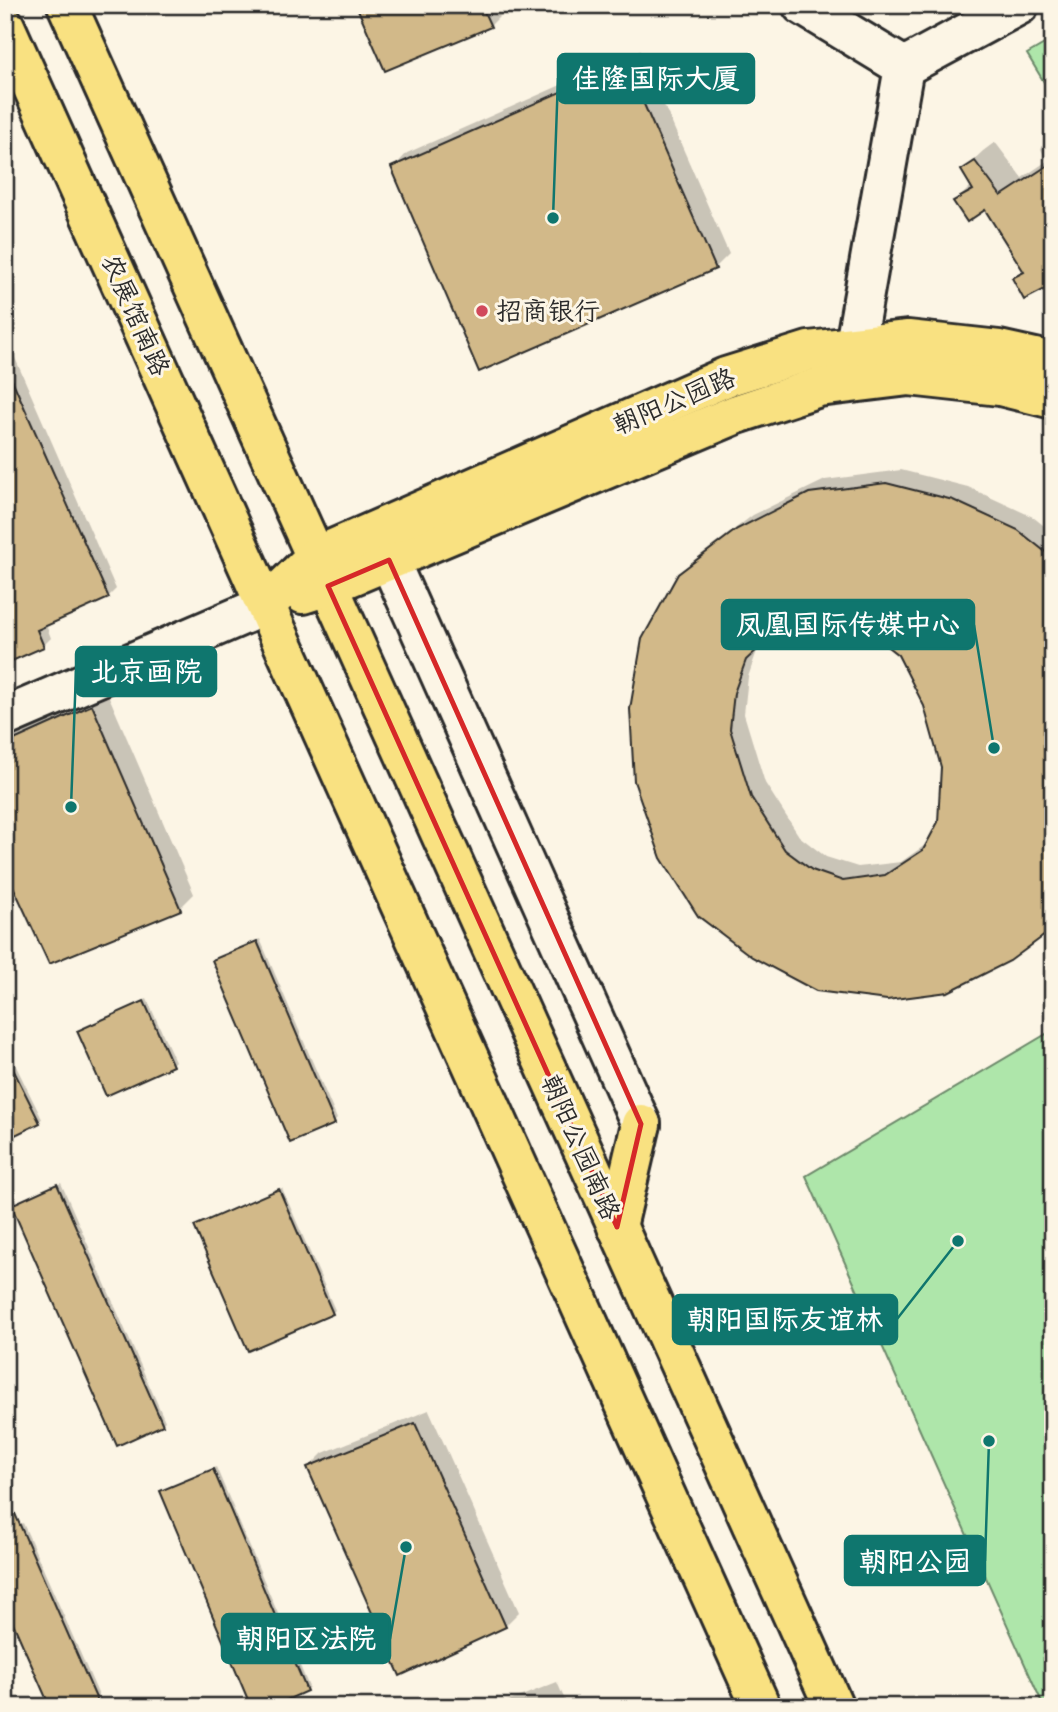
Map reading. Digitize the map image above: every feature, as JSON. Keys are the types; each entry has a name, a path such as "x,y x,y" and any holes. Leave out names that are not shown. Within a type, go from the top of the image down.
{"main road":[{"path":"67,5 321,572 266,605 761,1707"},
{"name":"农展馆南路","path":"5,26 266,605"},
{"name":"朝阳公园路","path":"321,572 726,377 809,351 908,340 999,350 1053,362"},
{"name":"朝阳公园路","path":"321,572 389,560 737,414 818,387 909,376 1000,386 1053,399"},
{"name":"朝阳公园南路","path":"321,572 834,1707"},
{"path":"617,1227 641,1124"}],"street":[{"path":"802,5 904,67"},
{"path":"904,67 1019,5"},
{"path":"855,345 904,67"},
{"path":"389,560 641,1124"},
{"path":"5,716 266,605"}],"highlighted area":[{"path":"389,560 641,1124 617,1227 352,641 328,586"}],"green space":[{"path":"1053,39 1053,97 1027,54"},
{"path":"1053,1030 1053,1707 1044,1707 806,1176"}],"building":[{"path":"356,5 481,5 491,27 385,71"},
{"path":"626,63 716,269 479,372 391,167"},
{"path":"975,161 1001,196 1053,162 1053,285 1024,300 1012,278 1024,272 985,210 967,222 953,201 973,190 961,170"},
{"path":"5,364 109,598 37,630 44,647 5,664"},
{"path":"886,483 953,500 1018,530 1053,558 1053,929 1010,961 948,992 887,1000 816,991 752,957 698,916 661,858 634,781 630,709 642,639 678,574 737,529 809,493","holes":["823,618 861,626 898,655 924,706 941,767 938,822 923,850 885,875 843,881 812,870 785,850 751,797 730,729 734,693 746,660 774,634"]},
{"path":"92,705 181,910 49,964 5,869 5,744"},
{"path":"257,941 335,1124 290,1143 212,960"},
{"path":"144,1001 173,1066 106,1096 77,1031"},
{"path":"5,1053 40,1123 5,1140"},
{"path":"57,1184 163,1425 117,1446 11,1205"},
{"path":"279,1189 333,1314 248,1351 194,1226"},
{"path":"415,1423 506,1627 400,1676 307,1467"},
{"path":"213,1469 307,1691 271,1707 251,1707 160,1491"},
{"path":"5,1491 100,1707 50,1707 5,1605"}],"place":[{"name":"佳隆国际大厦","path":"553,218"},
{"name":"招商银行","path":"482,311"},
{"name":"凤凰国际传媒中心","path":"994,748"},
{"name":"北京画院","path":"71,807"},
{"name":"朝阳国际友谊林","path":"958,1241"},
{"name":"朝阳公园","path":"989,1441"},
{"name":"朝阳区法院","path":"406,1547"}]}
